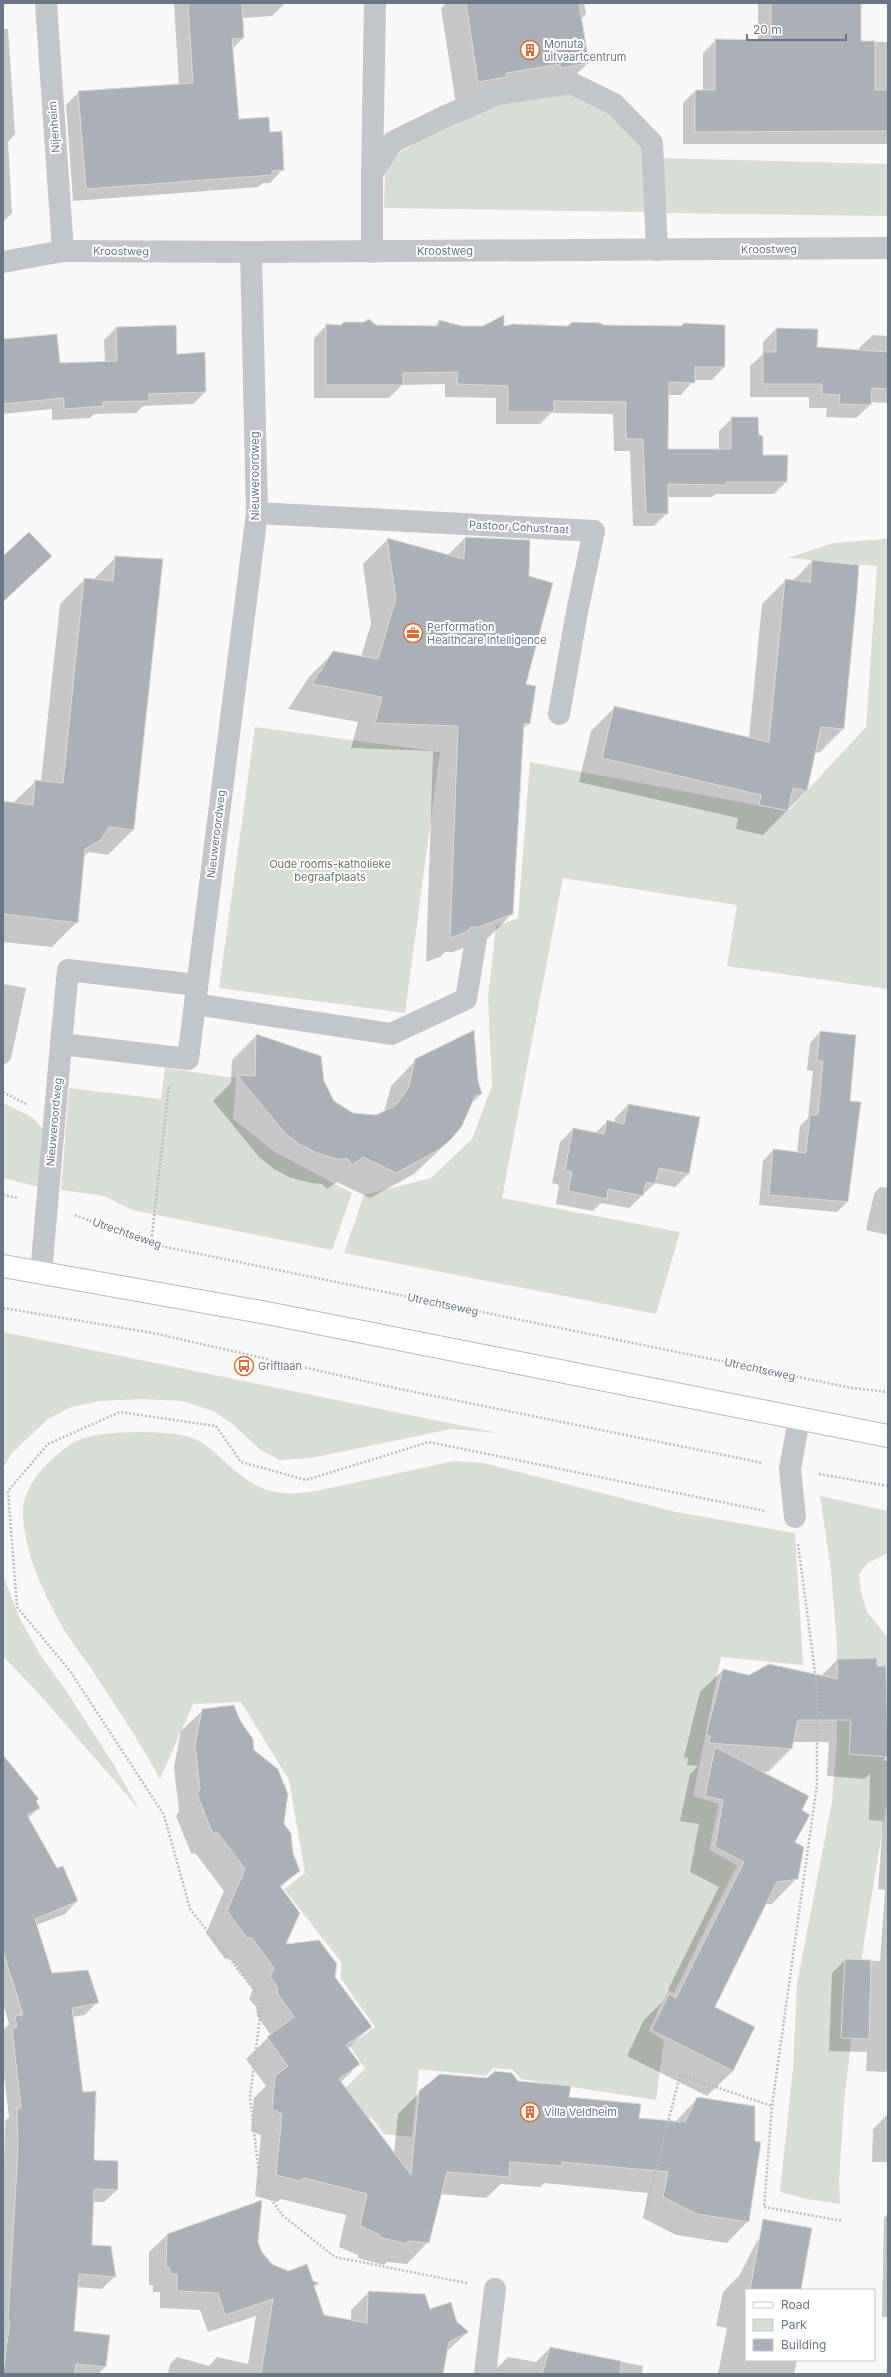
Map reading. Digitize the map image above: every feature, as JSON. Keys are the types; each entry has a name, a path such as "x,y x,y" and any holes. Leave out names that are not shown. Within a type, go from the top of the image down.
{"main road":[{"path":"3,1266 272,1314 888,1436"}],"street":[{"name":"Nijenheim","path":"46,3 63,250"},
{"path":"372,252 375,3"},
{"path":"372,174 393,142 446,116 498,94 571,82 614,104 652,144 657,250"},
{"name":"Kroostweg","path":"3,262 63,250 372,252 888,248"},
{"name":"Nieuweroordweg","path":"41,1273 62,1044 188,1058 257,513 251,252"},
{"name":"Pastoor Cohustraat","path":"257,513 594,531 559,714"},
{"path":"62,1044 68,970 391,1034 466,999 476,939"},
{"path":"795,1517 790,1469 799,1419"},
{"path":"485,2374 495,2289"}],"path":[{"path":"151,1244 173,1056"},
{"name":"Utrechtseweg","path":"3,1195 48,1204 151,1244 852,1388 888,1392"},
{"path":"3,1308 153,1333 395,1388 790,1469 888,1486"},
{"path":"495,2289 335,2257 282,2215 260,2183 250,2097 262,2000 190,1909 164,1815 70,1671 16,1607 8,1492 48,1444 120,1412 216,1426 241,1462 306,1480 429,1442 795,1517 817,1687 817,1784 772,2106 764,2207 842,2221"},
{"path":"647,2205 680,2075 772,2106"}],"green space":[{"path":"571,92 609,112 645,152 646,212 384,208 385,175 399,153 451,124 499,104"},
{"path":"661,158 888,164 888,216 662,213"},
{"path":"888,537 888,989 727,966 737,905 563,878 502,1198 680,1232 656,1314 344,1253 364,1195 431,1178 472,1139 492,1086 488,998 496,926 518,918 530,762 788,811 866,727 877,566 788,558 833,543 885,539"},
{"name":"Oude rooms-katholieke begraafplaats","path":"255,727 440,752 405,1013 219,988"},
{"path":"165,1068 236,1078 233,1119 275,1152 352,1193 332,1250 132,1210 104,1196 61,1190 69,1088 161,1099"},
{"path":"3,1103 32,1117 46,1132 39,1187 3,1178"},
{"path":"3,1332 498,1433 451,1429 311,1458 280,1460 262,1451 231,1423 213,1411 182,1401 141,1399 100,1401 71,1407 48,1419 12,1453 3,1468"},
{"path":"141,1432 178,1434 199,1441 210,1448 236,1472 246,1479 266,1490 277,1492 301,1493 316,1491 454,1461 483,1463 676,1512 795,1533 803,1665 721,1657 693,1796 719,1804 709,1850 737,1865 674,1993 667,1990 649,2031 664,2040 656,2100 521,2079 513,2070 493,2068 486,2076 419,2069 412,2137 384,2134 371,2117 352,2131 328,2104 365,2069 350,2046 375,2027 341,1979 341,1962 284,1889 305,1873 289,1780 241,1702 193,1704 160,1779 128,1725 60,1623 38,1576 27,1543 24,1527 23,1505 27,1492 33,1481 49,1462 66,1447 81,1439 103,1434"},
{"path":"820,1496 888,1511 888,1553 868,1563 859,1574 861,1592 867,1612 888,1638 888,1797 864,1942 852,2033 844,2102 839,2181 840,2204 807,2199 780,2192 793,2068 797,1984 832,1802 837,1740 837,1645 831,1570"},
{"path":"3,1575 20,1619 41,1656 65,1689 114,1765 139,1809 40,1695 3,1656"}],"building":[{"path":"188,3 242,3 244,38 232,39 239,119 269,117 270,132 282,131 284,170 272,171 272,175 86,189 78,91 193,83"},
{"name":"Monuta uitvaartcentrum","path":"466,3 579,3 589,63 560,68 560,64 506,73 507,77 478,82"},
{"path":"771,3 861,3 861,41 875,41 875,90 888,90 888,131 695,132 695,90 715,90 715,39 771,40"},
{"path":"504,315 504,326 513,324 568,326 572,322 601,323 603,325 681,326 684,323 725,325 725,367 695,367 695,383 669,382 668,449 731,449 731,417 758,417 759,435 763,436 763,455 788,455 787,482 726,482 726,485 668,484 668,514 646,514 643,439 626,439 626,402 554,401 554,412 508,412 508,386 457,384 458,372 403,373 403,385 326,385 326,324 341,325 344,322 364,322 369,319 376,325 438,326 439,320 462,326 483,326"},
{"path":"176,325 177,354 205,352 206,392 149,394 149,401 103,402 104,406 64,409 64,398 3,404 3,339 57,334 60,363 117,361 116,327"},
{"path":"776,328 818,329 817,347 888,352 888,389 872,388 871,405 839,404 840,395 822,394 822,384 763,384 763,352 776,352"},
{"path":"29,532 52,556 3,602 3,556"},
{"path":"465,537 530,540 529,576 553,583 526,684 536,686 530,724 524,723 513,914 479,927 471,927 466,932 450,938 458,726 375,723 382,697 312,684 333,651 378,659 396,599 387,538 464,559"},
{"path":"115,556 163,559 134,830 109,827 101,840 85,849 78,923 3,914 3,801 33,805 35,780 63,783 84,578 113,581"},
{"path":"812,560 859,565 844,729 821,727 807,791 793,788 788,811 759,805 761,795 602,758 614,706 769,742 785,579 810,582"},
{"path":"474,1030 478,1080 482,1094 475,1096 462,1126 452,1138 440,1149 396,1173 363,1157 352,1165 348,1159 336,1159 317,1153 299,1144 284,1132 237,1075 255,1076 256,1034 321,1056 324,1081 334,1101 353,1113 376,1115 396,1105 403,1096 409,1086 415,1059"},
{"path":"820,1031 856,1035 850,1101 861,1102 848,1202 769,1195 773,1149 806,1153 810,1115 818,1115 823,1061 817,1060"},
{"path":"628,1104 700,1117 689,1174 659,1168 655,1184 646,1182 643,1196 608,1189 607,1199 568,1191 572,1172 565,1170 573,1128 604,1134 607,1120 624,1124"},
{"path":"877,1658 877,1666 886,1666 888,1757 849,1754 851,1720 798,1720 792,1749 709,1743 710,1736 706,1735 723,1669 749,1675 769,1664 838,1679 837,1659"},
{"path":"234,1705 241,1722 253,1739 254,1750 278,1769 288,1794 284,1824 291,1833 293,1853 300,1871 280,1886 300,1913 286,1944 319,1940 337,1964 335,1977 372,2027 346,2045 360,2064 339,2079 411,2175 419,2091 440,2074 487,2078 495,2071 512,2073 518,2081 571,2086 569,2097 641,2104 639,2118 685,2122 697,2097 755,2106 755,2141 761,2142 749,2222 697,2214 663,2197 668,2172 562,2162 562,2166 510,2162 509,2177 447,2172 429,2243 408,2241 407,2244 379,2237 379,2234 360,2226 367,2194 304,2178 299,2181 276,2175 282,2114 272,2109 275,2076 288,2066 267,2037 294,2017 278,1994 277,1986 270,1977 274,1968 252,1938 247,1938 227,1911 245,1869 218,1833 212,1832 197,1794 200,1789 195,1745 202,1709"},
{"path":"715,1747 809,1796 802,1810 810,1815 795,1842 804,1847 798,1879 777,1882 715,2007 755,2027 733,2071 651,2030 669,1994 676,1998 744,1862 715,1847 723,1800 705,1796"},
{"path":"3,1755 39,1799 36,1801 40,1808 27,1815 57,1868 63,1866 78,1901 35,1919 52,1973 88,1970 99,2003 72,2008 83,2092 96,2091 94,2160 118,2161 118,2190 94,2189 92,2245 111,2246 116,2277 79,2274 74,2331 110,2335 106,2367 76,2364 75,2374 3,2374 10,2320 8,2320 18,2150 17,2108 21,2108 12,2028 17,2027 15,2016 23,2015 3,1951"},
{"path":"845,1959 871,1960 869,2039 841,2038"},
{"path":"262,2200 258,2242 262,2252 272,2264 288,2271 307,2264 313,2281 319,2283 314,2285 324,2315 367,2323 368,2291 425,2294 430,2309 451,2302 457,2322 469,2332 449,2342 443,2374 261,2374 273,2299 225,2315 218,2293 177,2291 177,2274 170,2274 170,2268 166,2267 167,2234"},
{"path":"763,2219 812,2228 801,2289 750,2289"},
{"path":"550,2347 621,2361 620,2374 542,2374"}],"place":[{"name":"Monuta uitvaartcentrum","path":"530,50"},
{"name":"Performation Healthcare Intelligence","path":"413,633"},
{"name":"Griftlaan","path":"244,1366"},
{"name":"Villa Veldheim","path":"530,2112"}]}
